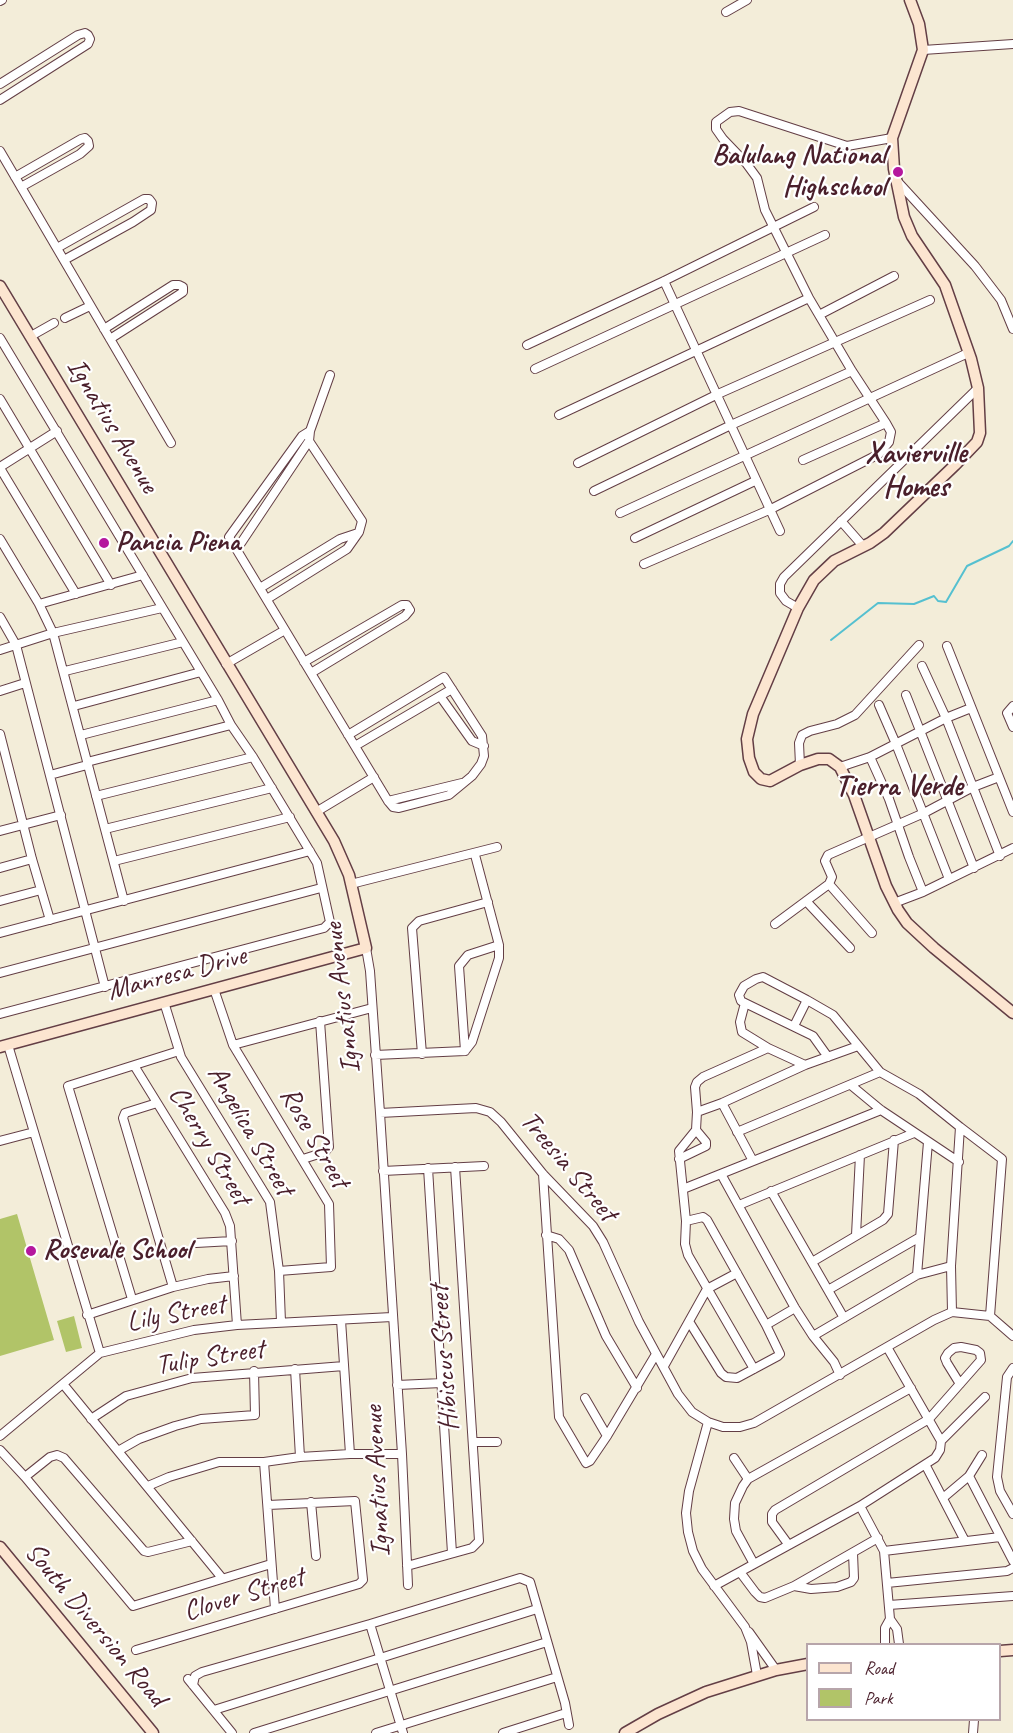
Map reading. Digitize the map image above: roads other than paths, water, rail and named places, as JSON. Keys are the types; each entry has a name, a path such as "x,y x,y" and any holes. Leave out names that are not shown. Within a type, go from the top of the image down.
{"street":[{"path":"726,12 747,0"},
{"path":"910,0 919,24 923,50 892,138 892,162 904,217 912,236 945,285 968,353 978,388 981,426 977,442 884,533 844,555 826,568 807,591 753,714 747,739 749,758 754,772 761,779 770,781 800,765 818,759 829,759 840,767 870,836 894,903 907,922 934,948 1013,1013"},
{"path":"0,84 78,35 85,33 88,35 90,39 88,44 0,100"},
{"path":"923,50 1013,44"},
{"path":"644,564 769,510 879,454 889,442 891,432 809,298 765,210 757,178 723,139 716,129 716,122 730,111 739,111 847,146 892,138"},
{"path":"15,177 81,139 86,138 88,141 89,146 80,154 21,187"},
{"path":"0,151 171,442"},
{"path":"896,180 975,267 1001,300 1013,329"},
{"path":"57,248 144,199 149,199 152,203 151,210 142,216 64,260"},
{"path":"527,345 814,207"},
{"path":"535,369 825,235"},
{"path":"819,315 894,276"},
{"path":"664,281 780,531"},
{"path":"104,329 173,285 183,287 183,292 110,339"},
{"name":"Ignatius Avenue","path":"0,286 340,852 351,884 370,971 402,1454 408,1585"},
{"path":"559,415 809,298"},
{"path":"578,463 718,394 930,300"},
{"path":"65,318 90,306"},
{"path":"31,336 54,323"},
{"path":"0,338 231,725 310,851 320,871 321,888 330,922 327,927 0,1014"},
{"path":"620,513 968,353"},
{"path":"594,491 731,425 852,371"},
{"path":"237,549 309,441 310,431 330,375"},
{"path":"798,608 786,601 780,593 780,584 784,577 978,388"},
{"path":"0,399 111,585"},
{"path":"803,460 886,423"},
{"path":"57,431 0,467 76,594"},
{"path":"310,431 302,436 229,536 348,735 393,807 399,808 449,795 466,782 482,764 484,752 482,736 444,677 348,735"},
{"path":"267,599 347,549 359,532 362,521 309,441"},
{"path":"635,538 755,481"},
{"path":"841,521 863,546"},
{"path":"260,588 340,540 359,532"},
{"path":"0,539 39,604 53,633 124,901"},
{"path":"39,604 143,575"},
{"path":"304,662 402,605 407,605 410,610 405,616 311,673"},
{"path":"0,650 53,633 162,608"},
{"path":"0,617 16,645 105,987"},
{"path":"226,664 285,630"},
{"path":"64,671 183,642"},
{"path":"800,765 798,742 802,735 837,724 855,715 919,645"},
{"path":"947,646 1013,812"},
{"path":"922,666 946,718 1000,856"},
{"path":"74,706 201,672"},
{"path":"0,691 26,683"},
{"path":"355,746 452,689"},
{"path":"906,695 974,868"},
{"path":"440,696 472,741 484,746"},
{"path":"81,735 218,700"},
{"path":"879,705 924,813 948,879"},
{"path":"1013,706 1007,713 1013,727"},
{"path":"840,767 870,757 946,718 971,708"},
{"path":"50,775 231,725"},
{"path":"0,734 50,920"},
{"path":"96,796 253,757"},
{"path":"870,757 889,799 923,892"},
{"path":"316,812 374,777"},
{"path":"775,924 829,884 832,878 825,861 826,857 924,813 973,787 999,777"},
{"path":"105,829 272,788"},
{"path":"0,831 61,814"},
{"path":"114,861 290,817"},
{"path":"351,884 475,855 497,847"},
{"path":"894,903 923,892 1013,849"},
{"path":"0,933 310,851"},
{"path":"375,1055 465,1050 472,1042 499,958 499,945 475,855"},
{"path":"0,868 32,859"},
{"path":"829,884 872,933"},
{"path":"0,973 321,888"},
{"path":"0,901 41,890"},
{"path":"806,901 850,948"},
{"path":"422,1054 412,928 419,921 488,902"},
{"path":"465,1050 459,966 468,955 499,945"},
{"name":"Manresa Drive","path":"4,1046 366,948"},
{"path":"828,1057 813,1036 745,1003 739,998 741,990 763,977 833,1015 880,1072 919,1094 1002,1159 990,1316"},
{"name":"Rose Street","path":"214,989 232,1045 333,1204 332,1267 279,1271"},
{"path":"794,1026 807,1000"},
{"name":"Angelica Street","path":"164,1002 179,1052 270,1202 279,1271 281,1322"},
{"path":"745,1003 740,1022 742,1032 768,1048 805,1065"},
{"path":"232,1045 372,1008"},
{"path":"303,1159 322,1154 329,1147 320,1021"},
{"path":"4,1046 34,1132 100,1353"},
{"path":"697,1112 805,1065 858,1046"},
{"path":"754,1369 686,1250 686,1221 679,1159 680,1148 696,1130 695,1087 697,1082 703,1077 768,1048"},
{"path":"132,1299 68,1086 179,1052"},
{"name":"Cherry Street","path":"135,1067 225,1213 232,1241 237,1325"},
{"path":"737,1132 852,1086 880,1072"},
{"path":"852,1086 881,1110 959,1162"},
{"path":"158,1103 123,1115 173,1287"},
{"path":"722,1103 753,1161"},
{"name":"Treesia Street","path":"380,1113 468,1108 490,1112 501,1122 543,1174 593,1226 603,1242 639,1322 684,1404 708,1422"},
{"path":"683,1189 881,1110"},
{"path":"952,1312 951,1266 960,1127"},
{"path":"679,1159 706,1146 706,1142 696,1130"},
{"path":"0,1141 34,1132"},
{"path":"739,1205 914,1133"},
{"path":"812,1262 883,1220 888,1214 894,1140"},
{"path":"917,1275 928,1142"},
{"path":"856,1235 860,1155"},
{"path":"383,1171 484,1166"},
{"name":"Hibiscus Street","path":"452,1553 476,1545 479,1541 455,1167"},
{"path":"407,1566 452,1553 428,1168"},
{"path":"543,1174 559,1417 586,1462 590,1461 607,1436 656,1354"},
{"path":"721,1174 795,1308 813,1336 834,1362 840,1375"},
{"path":"771,1191 844,1318"},
{"path":"686,1221 705,1218 780,1352 778,1356 737,1378 726,1377 721,1373 690,1323"},
{"path":"546,1235 559,1239 569,1250 606,1336 637,1388"},
{"path":"828,1290 920,1237"},
{"path":"196,1243 232,1241"},
{"path":"813,1336 917,1275 951,1266"},
{"path":"664,1366 708,1289 737,1273"},
{"path":"87,1315 173,1287 234,1276"},
{"path":"766,1325 795,1308"},
{"path":"776,1670 736,1612 702,1569 693,1551 687,1523 689,1491 708,1422 723,1427 740,1427 754,1423 934,1320 952,1312 990,1316 1013,1336"},
{"name":"Lily Street","path":"0,1436 100,1353 194,1330 281,1322 392,1317"},
{"path":"341,1320 350,1454"},
{"path":"714,1586 860,1506 926,1466 935,1458 940,1450 941,1441 887,1347"},
{"path":"788,1544 772,1522 772,1514 775,1510 929,1419 981,1360 980,1353 976,1350 954,1348 945,1358 960,1383"},
{"name":"Tulip Street","path":"91,1419 126,1396 192,1378 254,1371 344,1366"},
{"path":"1013,1368 1007,1377 997,1477 1000,1491 1013,1514"},
{"path":"295,1369 300,1457"},
{"path":"118,1452 139,1439 175,1426 201,1419 255,1415 254,1371"},
{"path":"397,1385 442,1383"},
{"path":"63,1384 222,1578"},
{"path":"754,1564 736,1531 734,1519 738,1494 748,1479 911,1388"},
{"path":"941,1441 985,1397"},
{"path":"585,1398 607,1436"},
{"path":"473,1442 497,1442"},
{"path":"0,1450 133,1606 271,1564"},
{"path":"148,1486 209,1464 264,1462 350,1454 402,1454"},
{"path":"25,1477 50,1457 57,1455 64,1458 144,1551 192,1541"},
{"path":"943,1498 969,1476 982,1455"},
{"path":"734,1458 748,1479"},
{"path":"264,1462 275,1609"},
{"path":"926,1466 965,1541"},
{"path":"969,1476 1013,1561"},
{"name":"Clover Street","path":"136,1650 359,1584 363,1580 355,1501 311,1502"},
{"path":"268,1504 311,1502 316,1556"},
{"path":"860,1506 884,1551 890,1619 897,1629 899,1643"},
{"path":"884,1551 1000,1537"},
{"path":"740,1572 755,1593 762,1598 794,1586 878,1538"},
{"name":"South Diversion Road","path":"0,1547 153,1733"},
{"path":"794,1586 837,1587 851,1582 854,1578 853,1553"},
{"path":"887,1583 1006,1571 1013,1568"},
{"path":"232,1733 190,1682 202,1671 370,1624 520,1578 530,1582 565,1703 569,1725"},
{"path":"889,1605 1013,1596"},
{"path":"214,1710 537,1610"},
{"path":"885,1643 885,1628 890,1619"},
{"path":"370,1624 402,1729"},
{"path":"745,1627 751,1642 757,1676"},
{"path":"254,1733 548,1642"},
{"path":"625,1733 687,1700 776,1670 806,1664"},
{"path":"376,1733 402,1729 557,1677"},
{"path":"503,1733 566,1713"}],"waterway":[{"path":"831,640 878,603 914,604 934,596 938,601 946,602 967,566 1009,546 1013,541"}],"place":[{"name":"Balulang National Highschool","path":"898,172"},
{"name":"Pancia Piena","path":"104,543"},
{"name":"Rosevale School","path":"31,1251"}],"district":[{"name":"Xavierville Homes","path":"916,471"},
{"name":"Tierra Verde","path":"899,787"}]}
